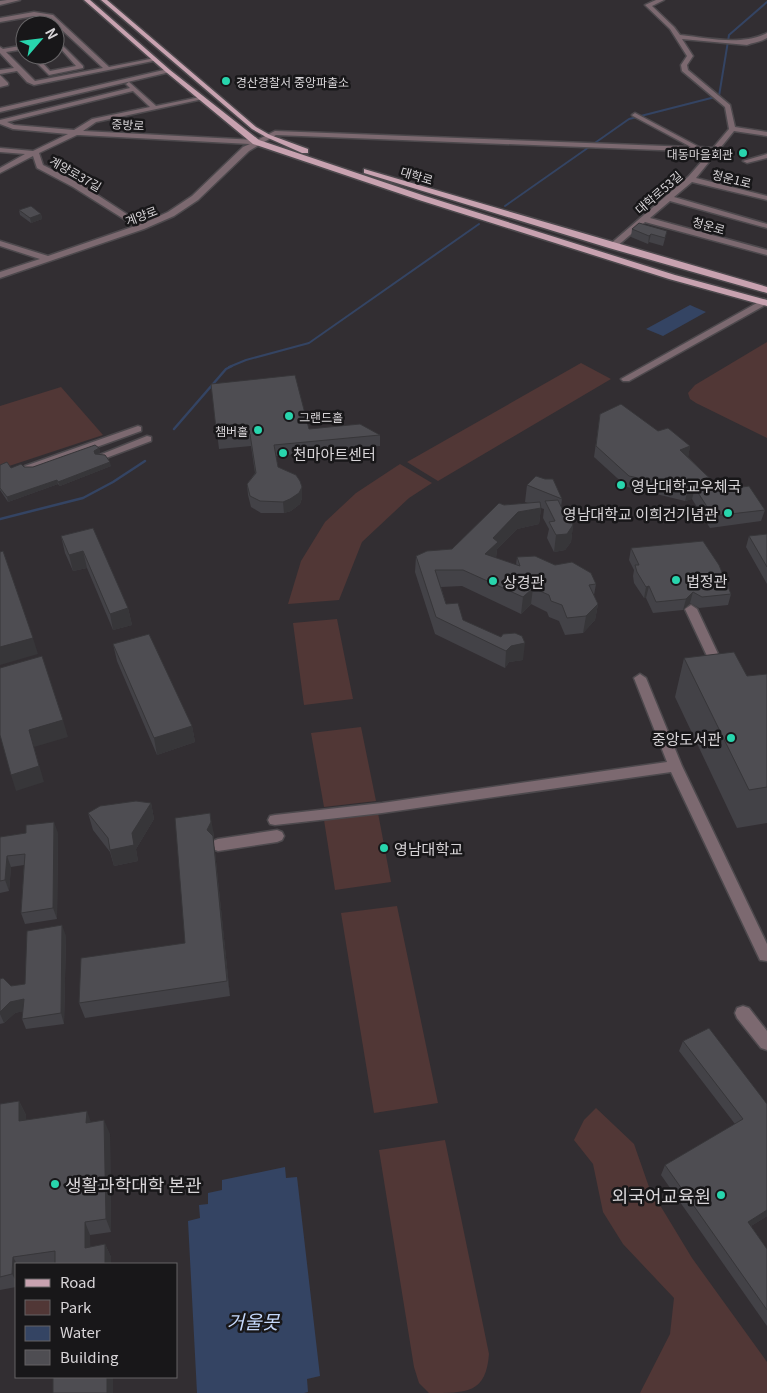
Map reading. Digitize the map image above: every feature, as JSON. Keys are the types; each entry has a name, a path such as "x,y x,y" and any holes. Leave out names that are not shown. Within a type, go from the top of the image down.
{"main road":[{"path":"87,0 200,99 256,142 422,198 672,277 766,302"},
{"name":"대학로","path":"104,0 234,112 268,136 294,148 612,246 766,287"}],"street":[{"path":"0,3 17,0"},
{"path":"661,0 648,5 672,28 690,56 684,65 685,70 728,106 732,129 767,134"},
{"path":"0,20 34,14 48,15 55,19 108,69"},
{"path":"677,37 747,43 748,41 762,39 767,35"},
{"path":"65,40 76,38"},
{"path":"1,50 15,48"},
{"path":"1,50 29,81 34,83 155,60"},
{"path":"41,65 49,73 81,67 65,50"},
{"path":"0,72 19,69"},
{"path":"65,70 72,77"},
{"path":"0,110 168,71"},
{"path":"0,77 6,84 0,85"},
{"path":"125,81 155,108"},
{"path":"86,111 135,90"},
{"path":"67,94 86,111"},
{"path":"0,122 86,111 155,108 200,99"},
{"path":"0,171 14,162 83,129 86,111"},
{"path":"637,116 699,149"},
{"name":"중방로","path":"0,122 14,127 75,132 256,142"},
{"name":"대학로53길","path":"612,246 691,179 732,129"},
{"path":"268,136 280,133 714,150"},
{"name":"계양로","path":"0,275 141,227 172,214 187,205 246,148 268,136"},
{"name":"계양로37길","path":"0,150 35,153 40,166 76,185 141,227"},
{"path":"747,161 767,156"},
{"name":"청운1로","path":"691,179 767,198"},
{"path":"668,198 767,226"},
{"name":"청운로","path":"644,219 767,253"},
{"path":"0,243 49,258"},
{"path":"626,379 766,302"},
{"path":"29,468 138,429"},
{"path":"102,456 147,439"},
{"path":"691,609 713,656"},
{"path":"640,678 675,766 765,955"},
{"path":"275,820 382,808 675,766"},
{"path":"218,845 277,836"},
{"path":"743,1013 767,1043"}],"green space":[{"path":"767,342 767,438 696,403 690,399 688,393 695,385"},
{"path":"581,363 611,379 438,481 407,462"},
{"path":"61,387 103,435 0,469 0,406"},
{"path":"400,464 432,483 409,498 362,542 339,600 288,604 301,561 325,522 356,493"},
{"path":"337,619 353,699 304,705 293,623"},
{"path":"361,727 376,801 324,807 311,733"},
{"path":"378,813 391,882 335,890 324,820"},
{"path":"397,906 438,1103 374,1113 341,913"},
{"path":"596,1108 634,1144 649,1187 692,1258 767,1362 767,1393 640,1393 670,1334 674,1298 623,1244 603,1212 593,1164 574,1140 584,1120"},
{"path":"445,1140 489,1354 484,1377 472,1388 464,1391 429,1393 419,1383 414,1367 379,1150"}],"water":[{"path":"690,305 706,312 663,336 646,329"},
{"name":"거울못","path":"285,1167 286,1178 297,1177 320,1376 307,1379 308,1392 304,1393 197,1393 188,1221 200,1218 199,1205 208,1204 208,1193 222,1190 222,1180"}],"building":[{"path":"31,206 41,214 30,218 19,210"},
{"path":"639,223 667,231 665,238 651,234 649,236 632,229"},
{"name":"천마아트센터","path":"295,375 309,429 360,424 380,435 274,445 278,467 296,475 302,487 299,493 283,502 260,501 250,496 247,484 256,473 250,434 217,438 211,384"},
{"path":"621,404 658,431 668,428 690,446 680,450 722,490 749,486 765,510 713,516 695,488 688,489 629,476 596,446 600,414"},
{"path":"95,445 99,448 94,451 95,454 105,455 110,462 58,482 57,480 7,497 0,488 0,465 7,462 11,468 21,464 24,467 33,467"},
{"path":"536,476 553,479 562,499 527,485"},
{"path":"558,500 567,519 570,519 573,525 567,534 556,535 549,522 555,521 545,501"},
{"path":"540,502 541,508 518,512 493,538 498,542 485,554 520,566 517,557 535,556 555,565 572,562 591,573 596,584 589,585 598,604 586,616 567,618 562,605 551,601 549,595 533,588 523,597 463,570 435,570 446,604 458,603 463,620 501,637 503,634 515,633 522,636 525,643 511,646 506,651 436,617 416,556 427,551 452,549 499,503 504,505"},
{"path":"93,528 128,608 110,614 83,551 69,555 61,536"},
{"path":"767,534 767,567 749,536"},
{"name":"법정관","path":"703,541 719,565 731,594 702,597 693,592 686,599 656,602 649,586 646,587 637,572 635,565 639,565 631,548"},
{"path":"3,551 33,638 0,647 0,552"},
{"path":"149,634 192,726 154,738 113,644"},
{"path":"734,652 747,676 767,674 767,787 749,790 684,658"},
{"path":"42,656 63,720 29,730 39,766 11,775 0,735 0,668"},
{"path":"136,801 151,803 132,833 134,845 110,850 108,838 88,813 100,806"},
{"path":"210,813 211,822 207,830 213,836 227,981 79,1003 81,958 185,943 175,818"},
{"path":"54,822 53,908 21,913 25,854 7,856 5,880 0,881 0,837 26,833 26,825"},
{"path":"62,925 61,1013 22,1019 24,999 10,1002 0,1012 0,979 3,978 11,986 25,984 27,931"},
{"name":"외국어교육원","path":"709,1028 767,1104 767,1210 748,1222 767,1249 767,1310 665,1165 743,1119 683,1041"},
{"name":"생활과학대학 본관","path":"19,1101 19,1121 87,1111 86,1123 104,1120 106,1219 85,1222 85,1248 105,1244 105,1263 55,1263 55,1251 13,1257 12,1274 0,1277 0,1104"},
{"path":"53,1378 107,1378 107,1393 53,1393"}],"waterway":[{"path":"505,206 629,119 719,96 729,35 767,2"},
{"path":"229,367 246,360 309,343 479,224"},
{"path":"174,429 226,369 232,366"},
{"path":"0,519 83,498 113,482 145,461"}],"place":[{"name":"경산경찰서 중앙파출소","path":"226,81"},
{"name":"대동마을회관","path":"743,153"},
{"name":"그랜드홀","path":"289,416"},
{"name":"챔버홀","path":"258,430"},
{"name":"천마아트센터","path":"283,453"},
{"name":"영남대학교우체국","path":"621,485"},
{"name":"영남대학교 이희건기념관","path":"728,513"},
{"name":"법정관","path":"676,580"},
{"name":"상경관","path":"493,581"},
{"name":"중앙도서관","path":"731,738"},
{"name":"영남대학교","path":"384,848"},
{"name":"생활과학대학 본관","path":"55,1184"},
{"name":"외국어교육원","path":"721,1195"}]}
